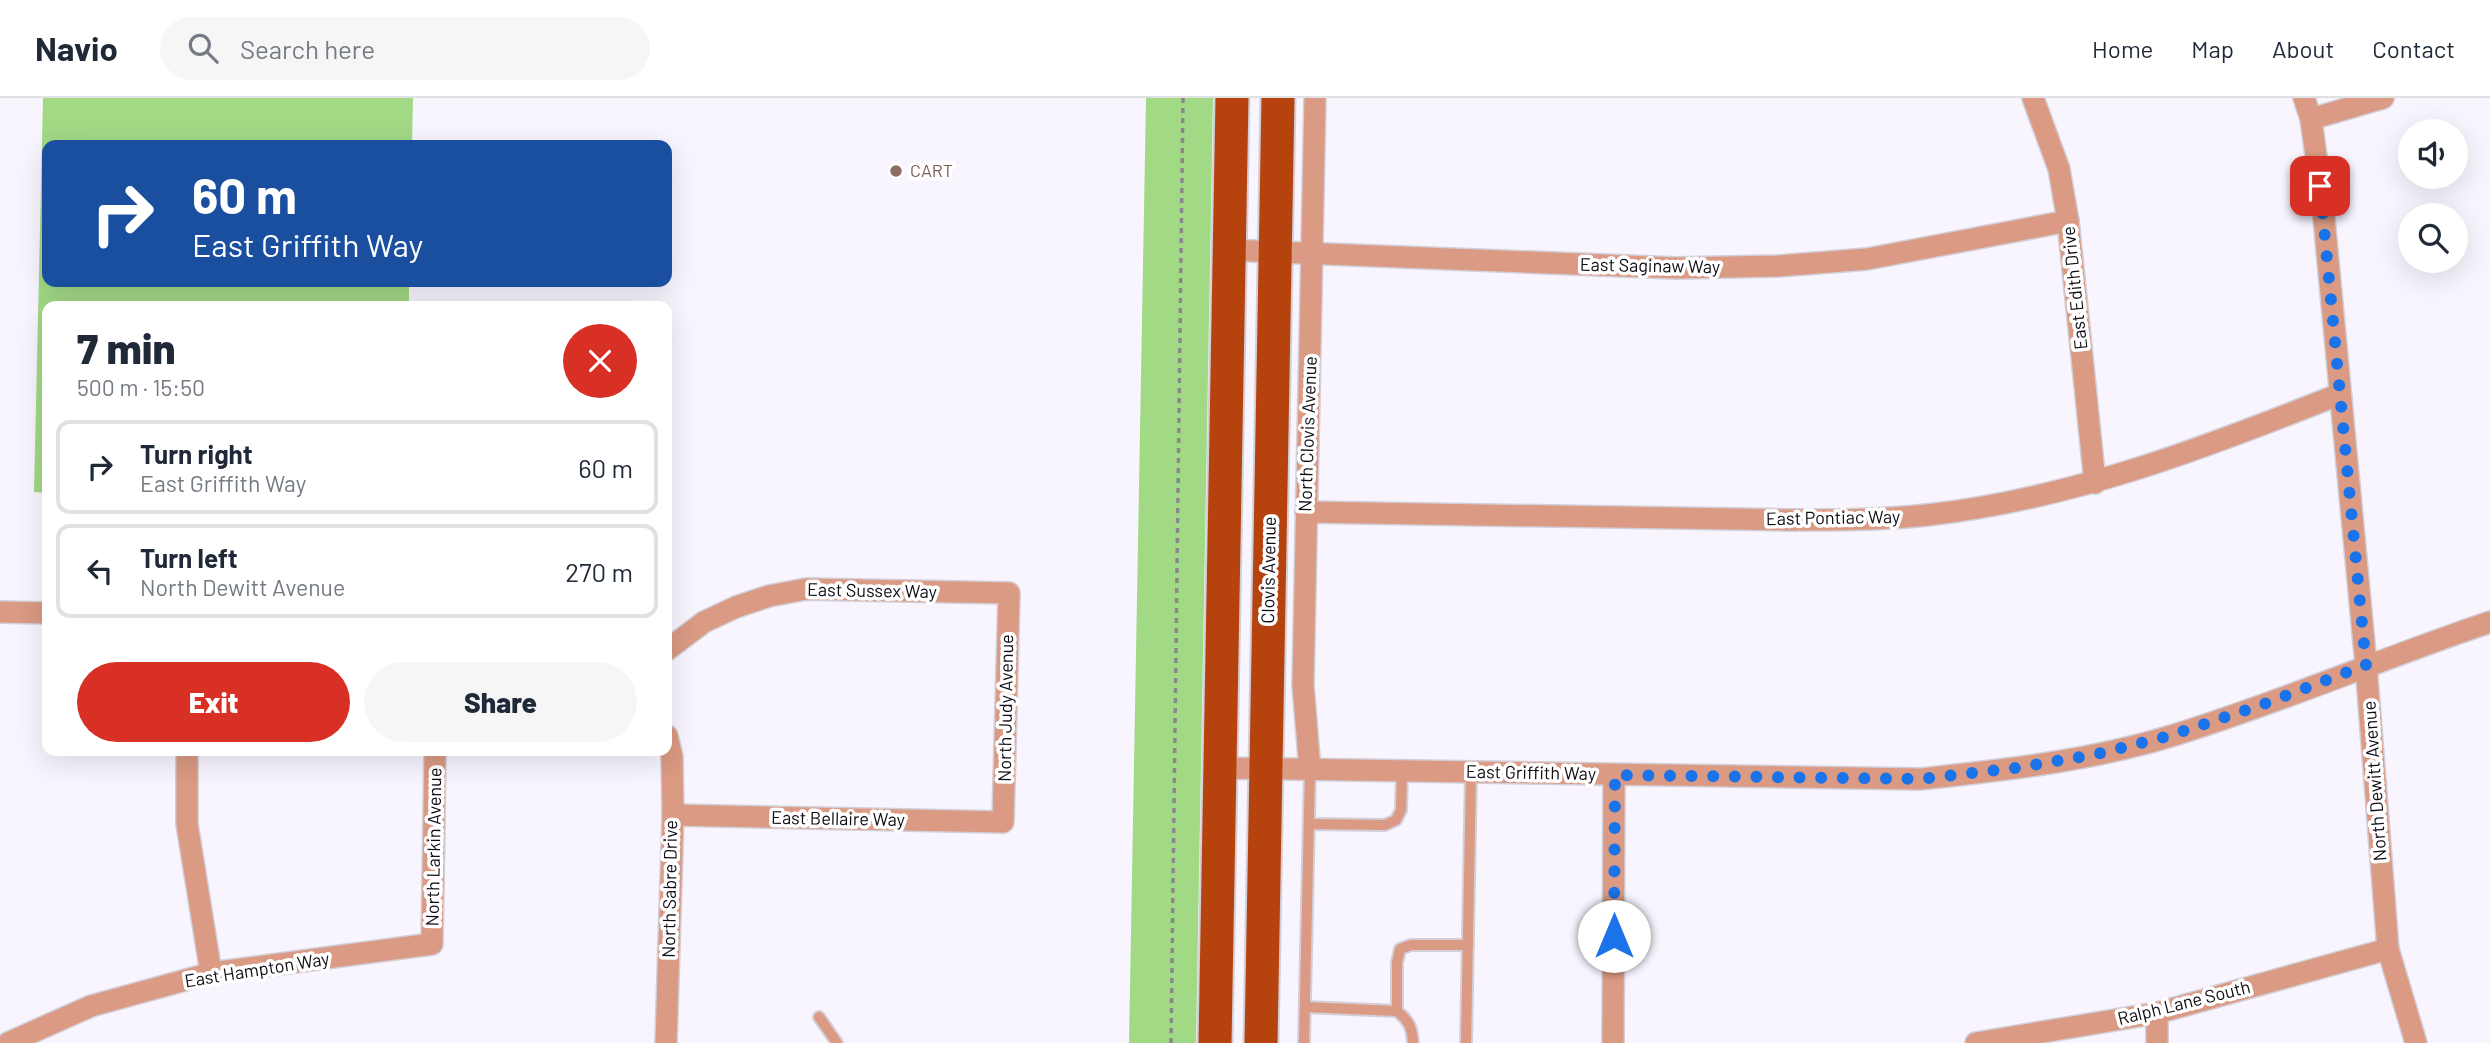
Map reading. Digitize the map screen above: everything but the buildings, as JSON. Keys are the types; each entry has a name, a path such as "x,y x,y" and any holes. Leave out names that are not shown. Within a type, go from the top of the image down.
{"main road":[{"path":"1215,1043 1232,98"},
{"name":"Clovis Avenue","path":"1261,1043 1278,98"}],"street":[{"name":"North Clovis Avenue","path":"1311,770 1303,685 1315,98"},
{"name":"East Edith Drive","path":"2034,98 2059,169 2068,221 2095,483"},
{"name":"North Dewitt Avenue","path":"2304,98 2311,119 2323,208 2366,665 2388,948 2416,1043"},
{"path":"2311,119 2383,98"},
{"name":"East Saginaw Way","path":"1229,250 1676,268 1778,267 1867,259 2068,221"},
{"name":"East Pontiac Way","path":"1306,512 1861,520 1927,515 2095,483 2208,447 2340,394"},
{"name":"East Sussex Way","path":"672,646 704,622 736,607 769,596 806,589 1009,593"},
{"name":"North Judy Avenue","path":"1003,822 1009,593"},
{"path":"0,612 42,613"},
{"name":"East Griffith Way","path":"1220,768 1920,779 2016,768 2097,754 2169,736 2490,622"},
{"path":"187,756 187,824 211,973"},
{"name":"North Larkin Avenue","path":"432,944 435,756"},
{"name":"North Sabre Drive","path":"666,1043 673,815 672,756"},
{"path":"1613,1043 1615,775"},
{"name":"East Bellaire Way","path":"673,815 1003,822"},
{"name":"East Hampton Way","path":"8,1043 91,1006 211,973 432,944"},
{"name":"Ralph Lane South","path":"1976,1043 2157,1013 2388,948"},
{"path":"2157,1013 2157,1043"}],"lane":[{"path":"1304,1043 1311,770"},
{"path":"1309,824 1385,825 1396,820 1401,810 1402,772"},
{"path":"1466,1043 1471,772"},
{"path":"1397,1011 1397,963 1400,949 1411,945 1468,945"},
{"path":"1305,1007 1397,1011 1409,1021 1413,1031 1413,1043"},
{"path":"819,1017 837,1043"}],"path":[{"path":"1171,1043 1183,98"}],"green space":[{"path":"43,98 413,98 412,140 42,140"},
{"path":"1146,98 1213,98 1196,1043 1129,1043"},
{"path":"42,142 42,287 409,287 409,301 42,301 42,493 34,492"}],"place":[{"name":"CART","path":"896,171"}],"route":[{"path":"1614,936 1615,775 1920,779 2016,768 2097,754 2169,736 2264,704 2366,665 2320,186"}]}
